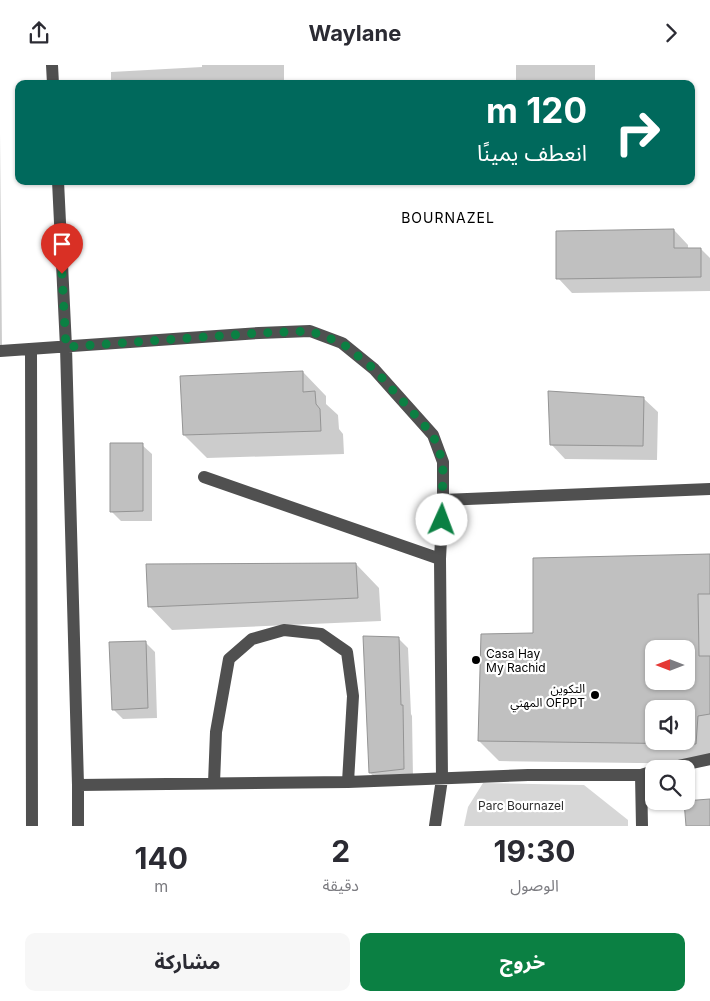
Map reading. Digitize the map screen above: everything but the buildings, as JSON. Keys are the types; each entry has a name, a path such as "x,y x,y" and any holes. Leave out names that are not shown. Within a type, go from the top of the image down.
{"street":[{"path":"52,65 53,80"},
{"path":"58,185 66,347 78,826"},
{"path":"0,351 310,331 342,343 374,369 433,435 443,462 440,559 442,779 435,826"},
{"path":"31,349 32,826"},
{"path":"204,477 440,559"},
{"path":"443,500 710,489"},
{"path":"214,783 216,732 229,659 252,639 284,630 321,634 347,652 353,696 348,781"},
{"path":"695,762 710,759"},
{"path":"78,785 348,781 645,773"},
{"path":"642,826 645,800"}],"green space":[{"name":"Parc Bournazel","path":"483,783 584,785 628,820 628,826 464,826 468,807"}],"place":[{"name":"Casa Hay My Rachid","path":"476,660"},
{"name":"التكوين المهني OFPPT","path":"595,695"}],"district":[{"name":"BOURNAZEL","path":"448,217"}],"route":[{"path":"62,274 66,347 310,331 342,343 374,369 433,435 443,462 442,520"}]}
